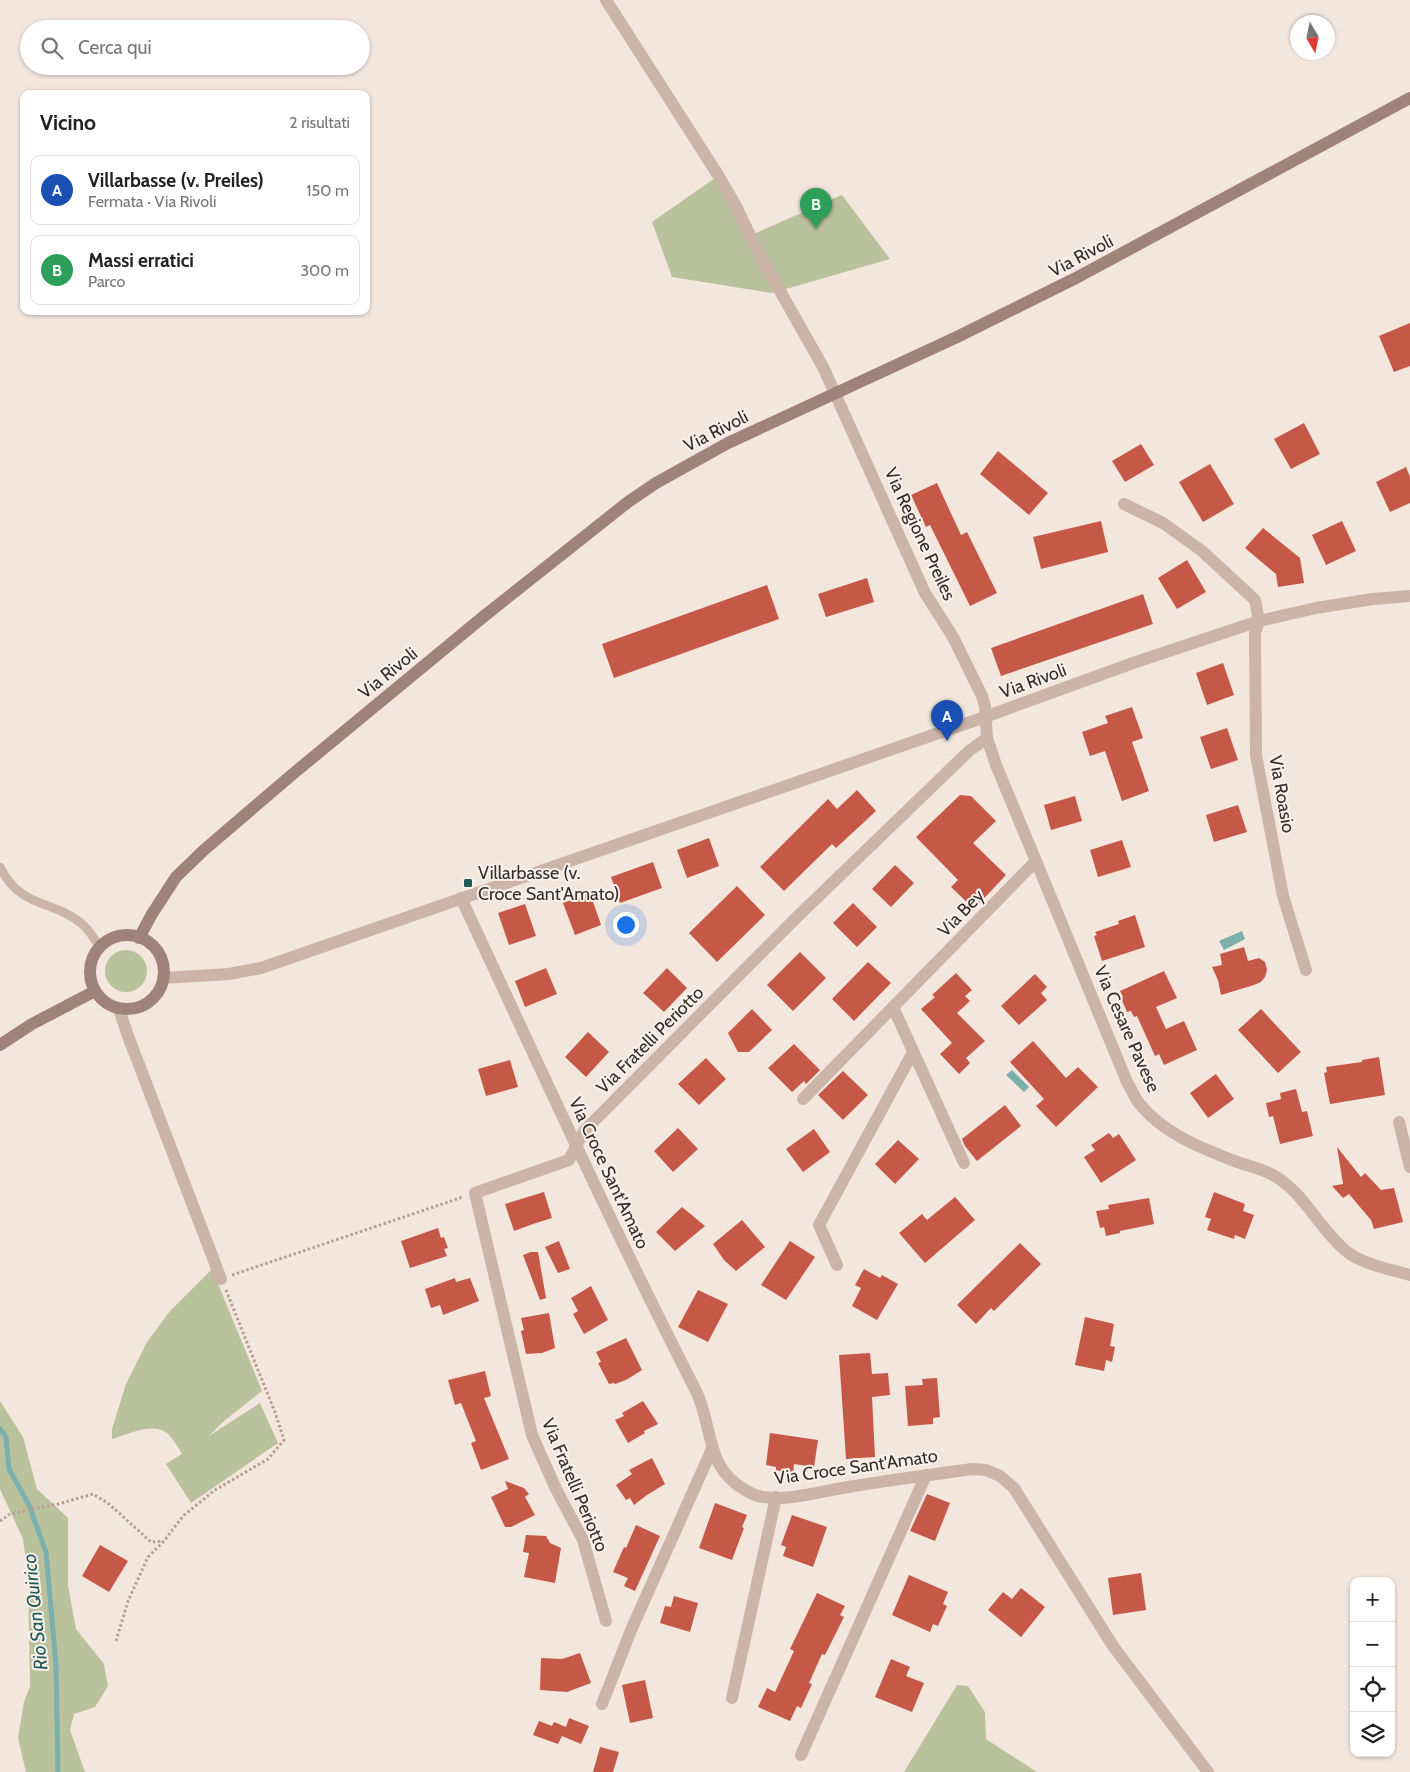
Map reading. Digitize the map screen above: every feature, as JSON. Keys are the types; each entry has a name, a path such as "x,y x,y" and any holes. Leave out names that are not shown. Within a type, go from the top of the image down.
{"street":[{"name":"Via Regione Preiles","path":"606,0 732,198 758,252 823,367 925,593 953,637 982,696 985,716"},
{"name":"Via Rivoli","path":"139,938 176,877 204,850 294,773 468,630 628,502 656,483 728,443 1000,317 1068,283 1410,98"},
{"path":"1124,504 1163,524 1202,551 1255,600 1259,621"},
{"name":"Via Rivoli","path":"163,978 229,974 261,968 1133,663 1259,621 1316,608 1373,599 1410,596"},
{"name":"Via Roasio","path":"1259,621 1255,633 1256,755 1283,896 1306,970"},
{"path":"985,716 987,738 996,766 1036,861"},
{"name":"Via Fratelli Periotto","path":"606,1621 583,1540 556,1489 532,1435 475,1193 569,1160 584,1131 796,917 968,751 987,738"},
{"name":"Via Bey","path":"803,1099 1036,861"},
{"name":"Via Cesare Pavese","path":"1036,861 1127,1082 1137,1101 1150,1115 1194,1146 1273,1175 1290,1188 1337,1243 1348,1252 1365,1262 1410,1274"},
{"name":"Via Croce Sant'Amato","path":"461,898 645,1292 702,1402 712,1449 722,1469 734,1483 748,1492 763,1498 790,1497 972,1469 986,1470 1000,1476 1014,1488 1113,1646 1208,1772"},
{"path":"129,936 139,938 148,942 156,949 161,958 164,968 160,990 143,1006 131,1009 110,1005 101,999 95,991 91,982 91,963 100,947 108,941 118,937 129,936"},
{"path":"0,1044 32,1024 95,991"},
{"path":"893,1007 964,1163"},
{"path":"119,1008 221,1279"},
{"path":"837,1265 819,1225 913,1052"},
{"path":"1399,1122 1410,1167"},
{"path":"602,1704 632,1628 712,1449"},
{"path":"801,1755 926,1475"},
{"path":"732,1698 776,1497"}],"lane":[{"path":"0,867 13,886 25,897 76,920 82,924 100,947"}],"path":[{"path":"116,1641 128,1601 148,1557 164,1541 183,1516 215,1490 268,1459 284,1440"},
{"path":"0,1521 10,1514 58,1504 93,1494 109,1504 151,1542 164,1541"}],"green space":[{"path":"715,178 747,237 842,195 890,259 772,293 672,277 652,222"},
{"path":"130,950 138,953 144,959 147,971 144,983 138,989 122,992 114,989 108,983 105,967 108,959 114,953"},
{"path":"212,1269 262,1391 224,1421 209,1436 260,1403 278,1443 191,1503 166,1464 182,1454 168,1434 163,1430 149,1429 112,1439 112,1429 126,1384 147,1342 170,1311"},
{"path":"0,1401 23,1437 37,1489 68,1518 68,1586 76,1629 104,1664 108,1686 95,1707 74,1714 70,1730 85,1772 26,1772 18,1738 24,1702 30,1686 28,1575 23,1539 0,1489"},
{"path":"957,1685 968,1686 985,1712 986,1739 1037,1772 904,1772"}],"water":[{"path":"1242,931 1245,939 1224,950 1219,941"},
{"path":"1012,1070 1029,1087 1024,1092 1006,1075"}],"building":[{"path":"1410,323 1410,366 1394,372 1379,336"},
{"path":"1304,423 1320,454 1291,469 1274,439"},
{"path":"1141,444 1154,465 1125,482 1112,461"},
{"path":"998,451 1048,493 1029,515 980,474"},
{"path":"1210,464 1234,504 1203,522 1179,482"},
{"path":"1406,467 1410,477 1410,503 1390,512 1376,482"},
{"path":"937,483 961,535 967,532 997,593 970,606 930,525 926,527 911,495"},
{"path":"1101,521 1108,552 1041,569 1033,537"},
{"path":"1342,521 1356,551 1326,565 1312,535"},
{"path":"1263,528 1300,558 1304,583 1278,587 1276,574 1245,548"},
{"path":"1187,560 1206,592 1177,609 1158,578"},
{"path":"867,578 874,602 826,617 818,594"},
{"path":"767,585 779,619 614,678 602,644"},
{"path":"1143,594 1153,624 1001,676 991,648"},
{"path":"1223,663 1234,695 1207,705 1196,673"},
{"path":"1132,707 1143,738 1132,742 1149,791 1122,801 1105,751 1090,756 1082,732 1108,723 1105,716"},
{"path":"1227,728 1238,760 1211,769 1200,737"},
{"path":"857,790 876,811 836,848 832,844 784,891 760,867 828,799 837,809"},
{"path":"960,795 971,796 996,821 973,843 1006,875 974,909 951,887 958,880 916,837"},
{"path":"1075,796 1082,821 1051,830 1044,805"},
{"path":"1238,805 1247,832 1214,842 1206,815"},
{"path":"709,838 719,866 687,878 677,850"},
{"path":"1122,840 1131,867 1098,877 1090,850"},
{"path":"653,862 662,888 620,903 611,877"},
{"path":"895,865 914,883 891,907 872,889"},
{"path":"737,886 765,915 717,962 689,933"},
{"path":"590,893 601,925 575,935 563,903"},
{"path":"853,903 877,927 857,947 833,923"},
{"path":"525,904 536,936 509,945 498,913"},
{"path":"1135,915 1145,947 1102,961 1094,936 1097,935 1095,932 1119,924 1118,921"},
{"path":"1244,947 1248,961 1259,958 1265,962 1267,970 1265,977 1261,982 1254,985 1221,995 1218,980 1212,967 1222,965 1220,954"},
{"path":"800,952 826,978 793,1011 767,985"},
{"path":"868,962 891,983 854,1021 832,999"},
{"path":"546,968 557,994 525,1007 515,981"},
{"path":"667,968 687,988 664,1012 643,993"},
{"path":"1164,971 1177,998 1156,1007 1166,1029 1184,1021 1197,1050 1164,1065 1159,1054 1155,1056 1137,1016 1134,1017 1131,1011 1127,1012 1120,991"},
{"path":"956,973 972,990 965,996 970,1001 957,1013 985,1041 966,1058 970,1063 959,1074 940,1054 952,1043 921,1009 935,997 932,995"},
{"path":"1035,974 1047,987 1041,993 1047,1000 1019,1025 1001,1006"},
{"path":"752,1009 772,1030 749,1052 738,1052 728,1033"},
{"path":"1261,1009 1301,1052 1278,1073 1238,1030"},
{"path":"588,1032 609,1052 586,1077 565,1057"},
{"path":"1033,1041 1066,1078 1078,1067 1098,1087 1056,1127 1036,1106 1044,1099 1010,1062"},
{"path":"794,1044 820,1070 806,1084 804,1081 792,1092 768,1068"},
{"path":"1379,1057 1385,1095 1330,1104 1324,1073 1327,1072 1326,1067 1362,1062 1362,1060"},
{"path":"706,1058 726,1079 699,1105 678,1084"},
{"path":"510,1060 518,1087 486,1096 478,1069"},
{"path":"843,1071 868,1095 843,1120 818,1095"},
{"path":"1216,1074 1234,1099 1208,1118 1190,1093"},
{"path":"1296,1089 1302,1112 1307,1111 1313,1136 1280,1144 1273,1116 1269,1117 1266,1103 1281,1099 1280,1093"},
{"path":"1005,1105 1021,1126 977,1161 962,1139"},
{"path":"678,1128 698,1149 673,1172 654,1151"},
{"path":"814,1129 830,1152 803,1172 786,1149"},
{"path":"1109,1133 1113,1138 1119,1134 1136,1160 1101,1183 1084,1157 1095,1150 1091,1145"},
{"path":"898,1140 919,1159 895,1184 875,1164"},
{"path":"1337,1147 1361,1177 1365,1173 1381,1190 1394,1188 1403,1222 1374,1229 1371,1220 1349,1194 1343,1198 1332,1186 1343,1184"},
{"path":"544,1192 552,1218 514,1231 505,1204"},
{"path":"1214,1192 1245,1204 1243,1211 1254,1215 1245,1239 1235,1235 1234,1239 1207,1230 1211,1219 1205,1217"},
{"path":"955,1197 975,1220 925,1263 899,1233 922,1214 927,1220"},
{"path":"1149,1198 1154,1224 1106,1236 1104,1227 1100,1228 1096,1211 1109,1209 1108,1205"},
{"path":"682,1207 705,1226 675,1251 656,1232"},
{"path":"742,1220 765,1247 736,1271 724,1260 713,1244"},
{"path":"438,1228 441,1238 444,1237 448,1248 444,1249 447,1256 410,1268 401,1241"},
{"path":"559,1241 570,1269 558,1273 545,1247"},
{"path":"790,1241 815,1257 786,1300 761,1285"},
{"path":"1020,1243 1041,1264 994,1311 991,1308 976,1324 957,1305"},
{"path":"538,1252 546,1298 540,1300 523,1255"},
{"path":"864,1269 880,1278 882,1275 898,1284 877,1320 852,1306 861,1288 855,1285"},
{"path":"455,1278 456,1282 470,1278 479,1301 443,1315 440,1305 431,1308 425,1289"},
{"path":"591,1286 608,1320 584,1334 573,1314 578,1311 571,1298"},
{"path":"698,1290 728,1304 708,1342 678,1327"},
{"path":"549,1313 555,1348 542,1353 526,1354 521,1331 524,1330 521,1318"},
{"path":"1085,1317 1114,1324 1110,1346 1115,1347 1112,1362 1106,1360 1104,1371 1075,1365"},
{"path":"626,1338 642,1370 626,1380 609,1384 598,1363 601,1362 596,1352"},
{"path":"870,1353 872,1374 888,1373 890,1395 872,1397 875,1457 846,1459 839,1355"},
{"path":"485,1371 491,1396 484,1398 509,1459 481,1470 471,1443 476,1441 461,1403 455,1405 448,1380"},
{"path":"937,1378 940,1417 933,1418 933,1424 908,1426 905,1386 923,1385 922,1379"},
{"path":"643,1401 658,1424 644,1431 645,1433 628,1443 615,1420 624,1416 622,1413"},
{"path":"770,1433 818,1440 814,1467 794,1464 793,1475 780,1474 776,1467 766,1465"},
{"path":"652,1458 665,1484 634,1505 630,1498 626,1500 616,1485 632,1474 629,1470"},
{"path":"505,1481 524,1488 529,1494 525,1497 535,1515 511,1527 505,1527 491,1497 508,1489"},
{"path":"927,1494 950,1503 935,1541 910,1531"},
{"path":"715,1503 747,1515 732,1560 699,1548"},
{"path":"792,1515 827,1527 813,1567 783,1556 786,1547 781,1545"},
{"path":"636,1525 660,1536 635,1591 624,1586 628,1578 613,1572"},
{"path":"526,1535 546,1536 550,1543 561,1548 555,1583 524,1577 529,1553 523,1552"},
{"path":"100,1545 128,1561 109,1592 82,1576"},
{"path":"1141,1573 1146,1610 1113,1615 1108,1578"},
{"path":"909,1575 948,1592 943,1604 947,1606 938,1626 933,1624 930,1632 892,1615"},
{"path":"1021,1588 1045,1607 1021,1637 988,1610 1003,1592 1012,1599"},
{"path":"817,1593 845,1606 840,1615 844,1617 825,1655 822,1654 809,1683 812,1684 801,1708 797,1706 790,1721 758,1707 767,1688 775,1692 794,1651 790,1649"},
{"path":"674,1596 698,1603 690,1632 660,1623 665,1606 671,1607"},
{"path":"580,1653 591,1683 567,1692 540,1690 541,1658 562,1659"},
{"path":"891,1659 910,1667 906,1676 924,1683 912,1712 875,1697"},
{"path":"645,1680 653,1718 630,1723 622,1685"},
{"path":"569,1718 589,1726 581,1744 562,1736 558,1744 533,1735 539,1721 552,1726 554,1722 566,1727"},
{"path":"600,1747 619,1752 613,1772 593,1772"}],"waterway":[{"name":"Rio San Quirico","path":"0,1429 6,1437 9,1469 29,1505 46,1552 56,1665 58,1772"}],"place":[{"name":"Massi erratici","path":"816,229"},
{"name":"Villarbasse (v. Preiles)","path":"947,741"},
{"name":"Villarbasse (v. Croce Sant'Amato)","path":"468,883"}]}
